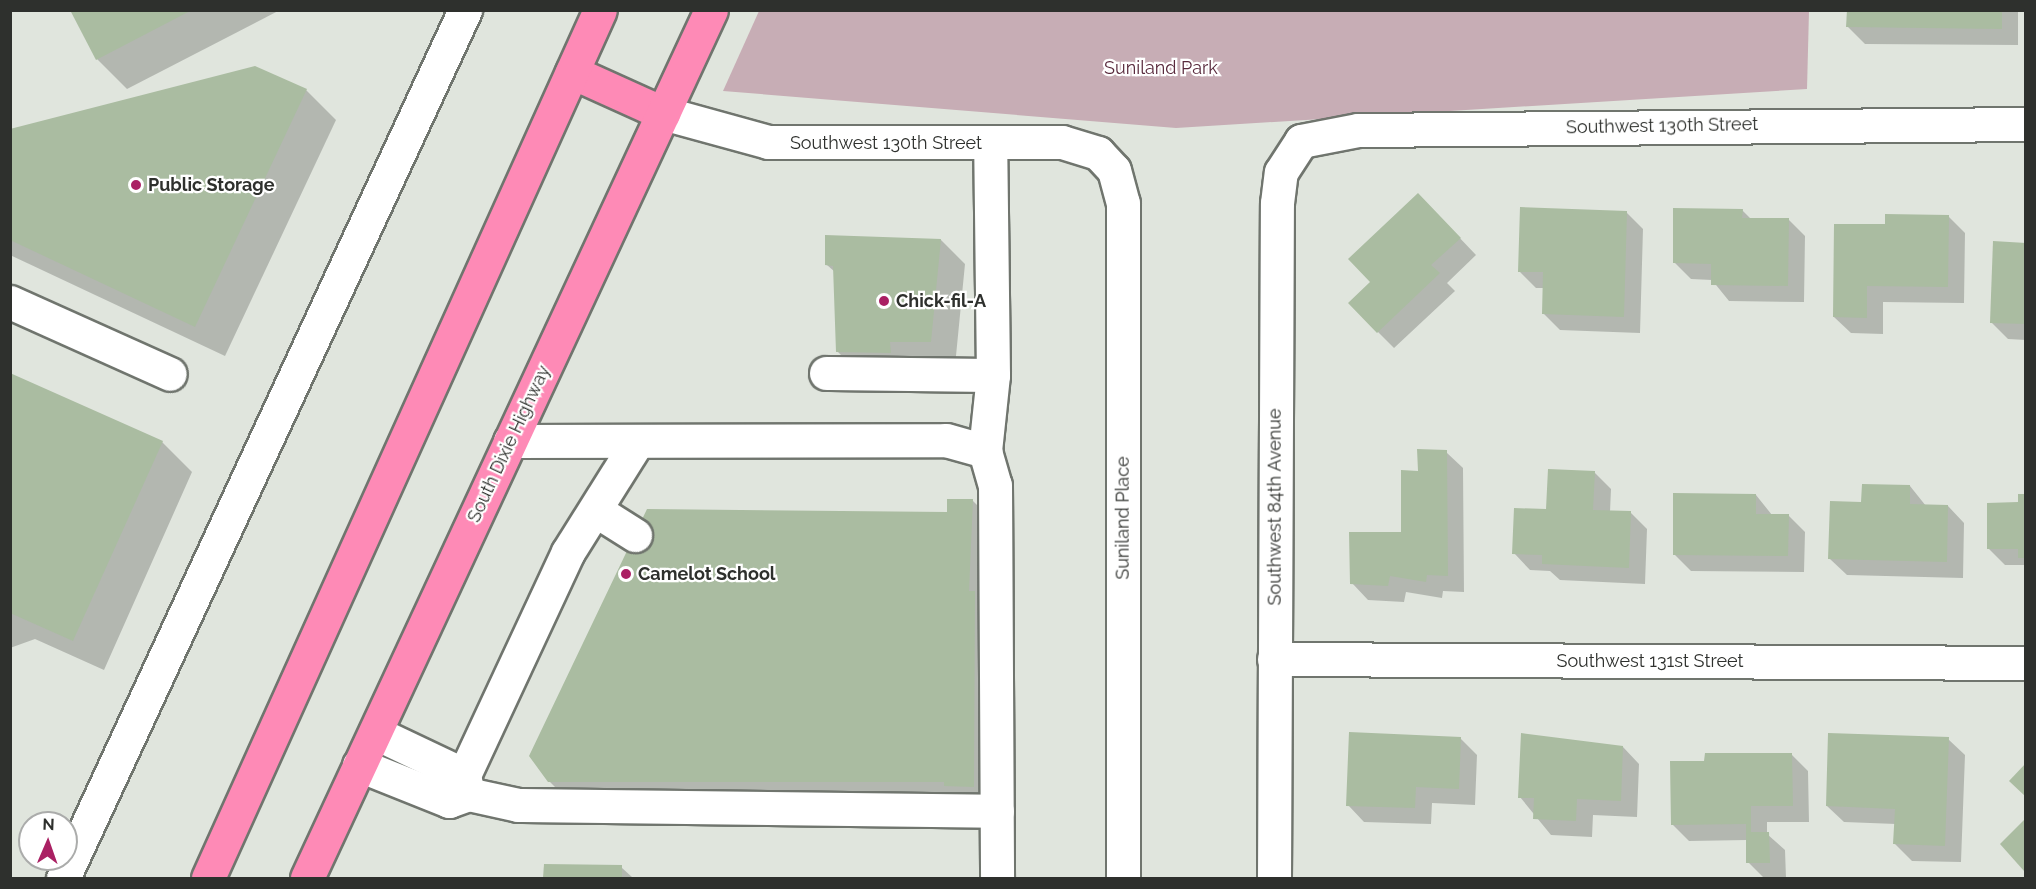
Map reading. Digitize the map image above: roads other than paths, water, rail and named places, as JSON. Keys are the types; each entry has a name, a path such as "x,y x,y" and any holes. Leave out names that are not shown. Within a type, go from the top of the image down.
{"highway":[{"path":"208,879 600,10"},
{"name":"South Dixie Highway","path":"307,879 711,10"},
{"path":"572,72 663,113"}],"street":[{"path":"63,879 465,10"},
{"name":"Southwest 130th Street","path":"663,113 768,142 1073,144 1107,161"},
{"name":"Southwest 130th Street","path":"1300,141 1358,129 2025,124"},
{"name":"Southwest 84th Avenue","path":"1274,879 1277,203 1281,172 1300,141"},
{"path":"990,143 993,375 985,451 996,485 997,879"},
{"name":"Suniland Place","path":"1107,161 1123,203 1123,879"},
{"path":"10,303 170,374"},
{"path":"826,373 993,375"},
{"path":"510,441 946,440 985,451"},
{"path":"359,765 449,801 466,785 568,552 597,511 637,442"},
{"path":"597,511 635,534"},
{"name":"Southwest 131st Street","path":"1274,659 2025,663"},
{"path":"376,733 466,785 504,804 617,794 997,811"}],"place":[{"name":"Public Storage","path":"136,185"},
{"name":"Chick-fil-A","path":"884,301"},
{"name":"Camelot School","path":"626,574"}],"park label":[{"name":"Suniland Park","path":"1161,68"}]}
